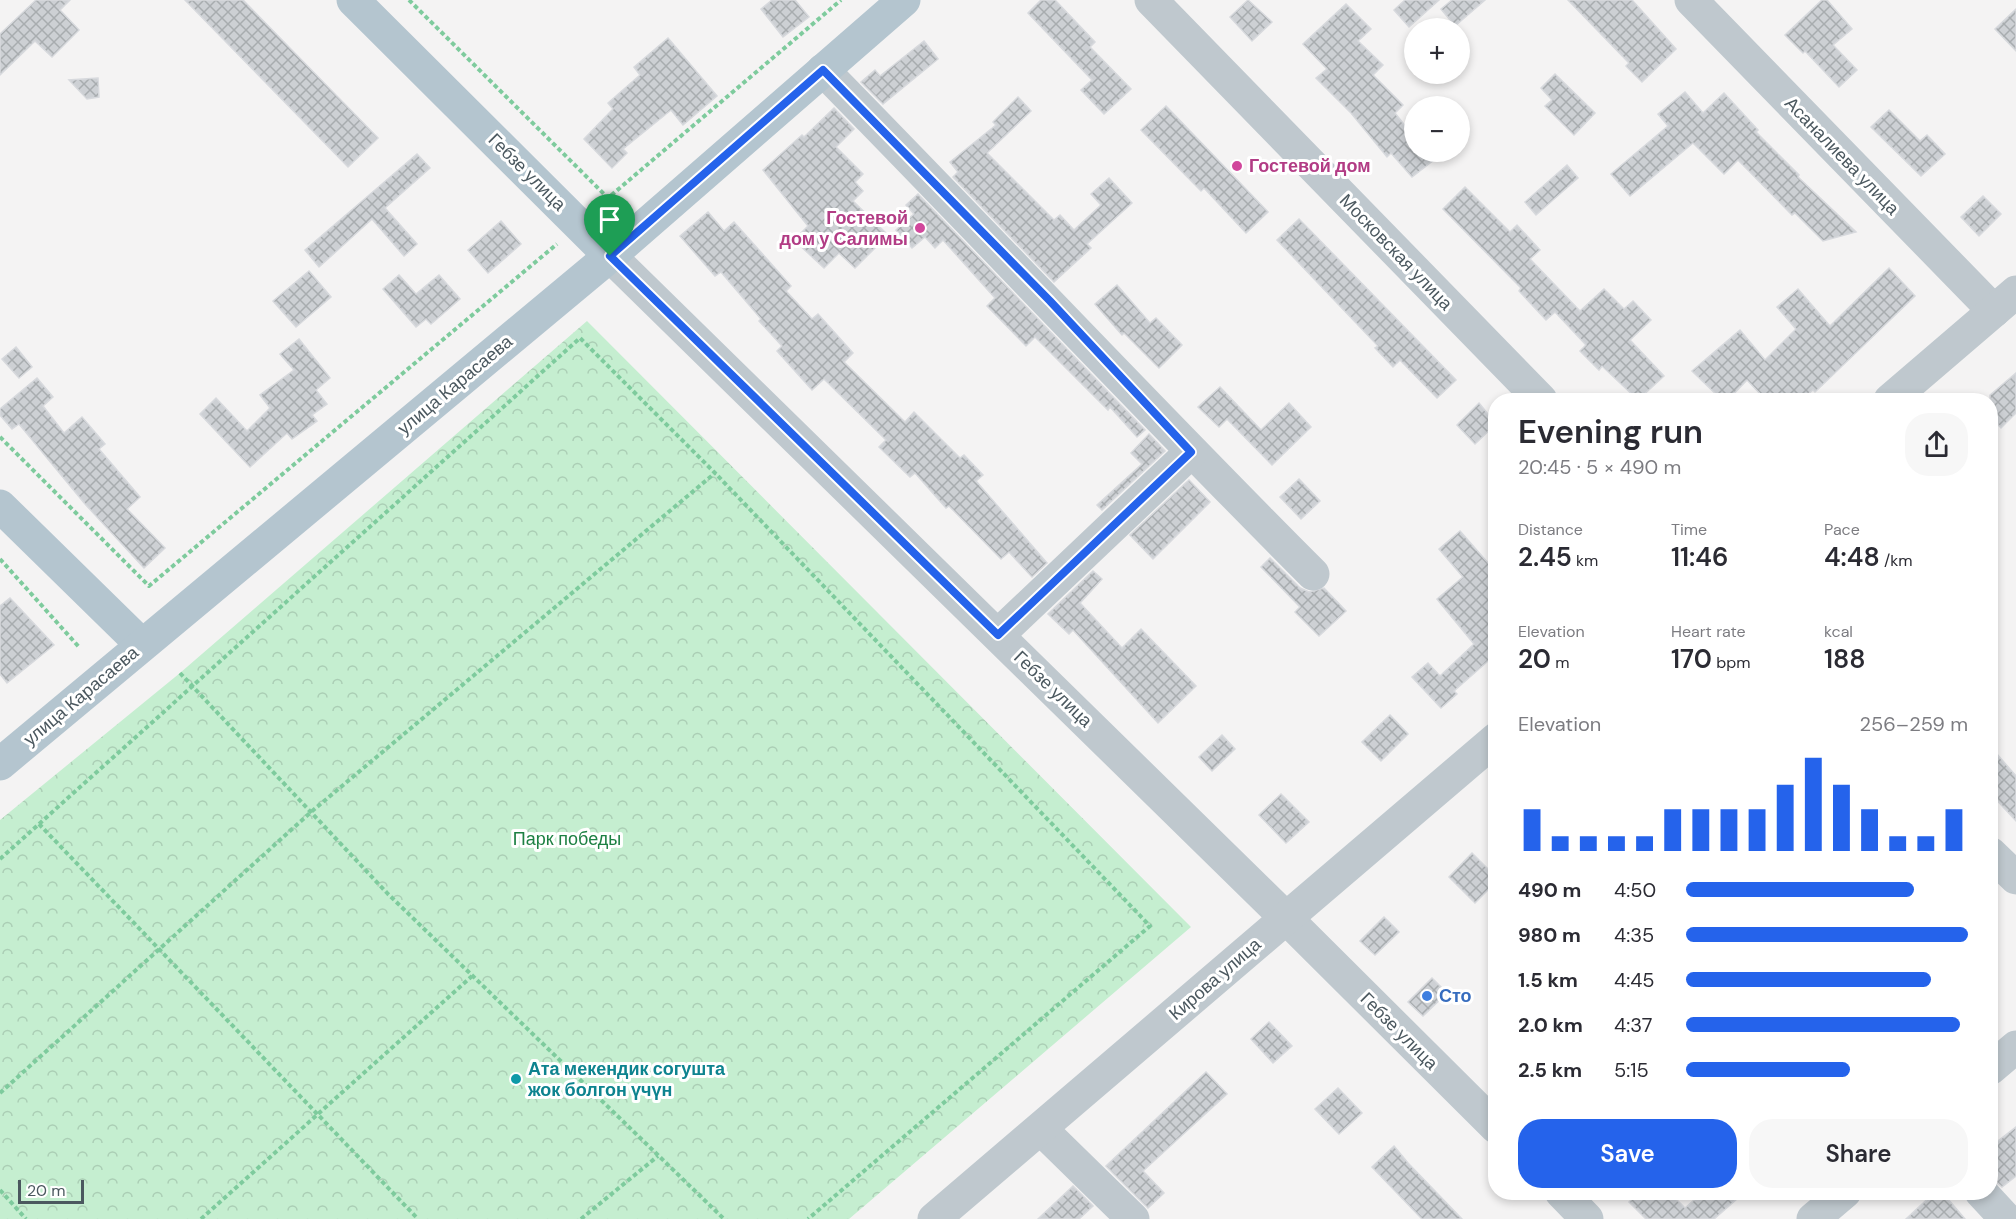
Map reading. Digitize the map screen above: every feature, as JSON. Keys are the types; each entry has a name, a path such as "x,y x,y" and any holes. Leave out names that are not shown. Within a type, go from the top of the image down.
{"main road":[{"name":"Гебзе улица","path":"354,0 610,256"},
{"name":"улица Карасаева","path":"0,764 610,256 904,0"},
{"path":"0,506 141,645"}],"street":[{"name":"Московская улица","path":"1151,0 1534,393"},
{"name":"Асаналиева улица","path":"1691,0 2005,302"},
{"path":"823,70 1050,301 1191,452 1313,574"},
{"name":"Гебзе улица","path":"610,256 1488,1119"},
{"path":"1898,393 2005,302"},
{"path":"998,635 1191,452"},
{"name":"Кирова улица","path":"934,1219 1488,746"},
{"path":"1998,861 2016,878"},
{"path":"1998,1062 2016,1047"},
{"path":"1041,1129 1133,1219"},
{"path":"1569,1200 1587,1219"},
{"path":"1813,1219 1836,1200"},
{"path":"1988,1200 2006,1219"}],"path":[{"path":"409,0 608,198 841,0"},
{"path":"0,437 149,586 557,244"},
{"path":"0,859 580,338 715,473 1150,926 808,1219"},
{"path":"0,1093 311,812 715,473"},
{"path":"0,559 79,647"},
{"path":"180,673 388,894 724,1219"},
{"path":"39,824 418,1219"},
{"path":"201,1219 472,976"},
{"path":"581,1219 658,1156"},
{"path":"0,1190 26,1219"}],"green space":[{"name":"Парк победы","path":"587,321 1191,927 849,1219 0,1219 0,820 180,673"}],"building":[{"path":"36,0 70,0 60,10 79,30 52,57 35,41 0,75 0,34"},
{"path":"185,0 243,0 378,138 348,167"},
{"path":"772,0 795,0 809,17 783,37 761,9"},
{"path":"1041,0 1055,0 1095,42 1090,47 1131,89 1104,114 1081,90 1092,80 1028,13"},
{"path":"1248,0 1272,22 1252,41 1230,17"},
{"path":"1405,0 1439,0 1419,18 1404,18 1404,21 1394,10"},
{"path":"1452,0 1485,0 1464,18 1448,18 1441,9"},
{"path":"1568,0 1632,0 1676,49 1642,82 1626,66 1629,63"},
{"path":"1822,0 1827,0 1852,29 1833,45 1857,70 1839,87 1805,51 1803,53 1785,35"},
{"path":"1346,4 1371,29 1358,41 1383,65 1373,75 1403,105 1395,113 1404,124 1404,162 1431,162 1412,177 1391,153 1387,157 1351,113 1316,78 1327,69 1303,44"},
{"path":"2016,9 2016,51 1995,29"},
{"path":"668,38 717,96 683,125 671,110 623,149 627,153 612,168 584,139 613,109 608,103 640,75 634,67"},
{"path":"924,41 938,59 883,104 861,82 875,70 880,76"},
{"path":"1555,74 1595,113 1574,135 1545,106 1552,100 1541,88"},
{"path":"98,78 99,97 87,99 69,80"},
{"path":"1685,92 1703,113 1724,93 1758,130 1756,132 1799,175 1798,177 1856,232 1823,241 1795,213 1792,215 1738,160 1724,174 1693,143 1630,196 1611,174 1668,126 1658,114"},
{"path":"1018,97 1031,111 987,153 1054,220 1060,215 1074,230 1101,205 1091,194 1109,178 1132,203 1087,244 1091,248 1054,282 953,177 958,172 950,162 996,125 993,122"},
{"path":"1166,106 1268,212 1246,233 1204,188 1201,191 1141,130"},
{"path":"834,108 854,129 836,147 863,174 855,182 863,191 853,201 888,235 855,268 839,253 824,268 794,240 808,226 763,170 802,135 804,137"},
{"path":"1889,110 1920,141 1927,135 1945,154 1921,176 1871,127"},
{"path":"417,154 430,168 385,208 417,244 404,256 372,219 319,267 305,250"},
{"path":"1567,165 1578,178 1536,215 1525,202"},
{"path":"1465,187 1510,232 1517,225 1540,250 1530,259 1580,311 1604,289 1624,309 1633,301 1651,320 1630,340 1664,376 1646,393 1631,393 1602,366 1599,370 1580,351 1586,345 1555,312 1546,320 1519,291 1521,288 1443,209"},
{"path":"918,194 1145,430 1137,437 1110,407 1108,410 1035,337 1026,346 987,306 995,298 943,240 935,248 925,237 912,248 896,230 914,214 906,205"},
{"path":"1983,196 2001,214 1979,236 1961,217"},
{"path":"708,212 724,231 734,222 791,286 786,291 812,319 818,314 853,353 844,362 905,422 914,412 960,458 964,455 983,475 976,481 1047,563 1032,577 1009,552 1001,559 949,506 946,508 915,473 910,477 879,447 886,440 824,379 812,390 777,351 782,346 759,321 761,319 721,272 715,276 680,236"},
{"path":"1299,219 1456,380 1437,398 1400,360 1393,367 1375,348 1378,346 1277,240"},
{"path":"501,221 521,244 488,273 468,250"},
{"path":"1889,268 1915,296 1815,392 1813,390 1809,393 1759,393 1747,380 1735,393 1715,393 1692,371 1740,330 1765,360 1796,329 1777,307 1798,289 1830,326"},
{"path":"309,271 331,297 296,327 273,301"},
{"path":"399,275 416,294 439,275 460,299 431,324 426,319 416,327 383,289"},
{"path":"1117,285 1150,323 1156,318 1182,345 1159,368 1124,333 1122,335 1095,304"},
{"path":"299,339 330,378 316,390 327,404 312,415 317,421 292,439 287,433 250,467 200,414 216,398 247,431 270,408 260,395 294,370 280,354"},
{"path":"16,347 32,367 19,378 2,359"},
{"path":"2016,373 2016,413 2001,428 1998,425 1998,393 1992,393"},
{"path":"37,378 53,397 43,406 64,433 82,417 105,444 99,449 140,497 127,509 165,548 144,568 85,504 19,424 12,429 0,415 0,409"},
{"path":"1220,387 1261,430 1289,403 1311,427 1272,465 1227,419 1219,427 1198,407"},
{"path":"1479,403 1488,414 1488,432 1475,444 1457,425"},
{"path":"1149,434 1165,451 1102,510 1097,505 1142,464 1131,453"},
{"path":"1299,479 1320,501 1301,519 1280,497"},
{"path":"1189,480 1210,502 1153,559 1130,535"},
{"path":"1460,531 1488,563 1488,661 1454,691 1457,694 1441,708 1412,677 1428,663 1440,676 1474,644 1437,599 1463,577 1439,549"},
{"path":"1270,558 1300,588 1309,592 1324,588 1346,611 1319,636 1295,612 1300,607 1261,567"},
{"path":"1093,571 1102,579 1080,603 1122,648 1141,629 1196,686 1158,723 1073,630 1069,634 1048,614"},
{"path":"10,598 54,645 7,683 0,674 0,606"},
{"path":"1390,715 1408,734 1381,761 1362,742"},
{"path":"1222,735 1235,749 1212,771 1199,757"},
{"path":"1998,755 2016,776 2016,821 1998,802"},
{"path":"1281,794 1309,822 1286,843 1259,815"},
{"path":"1472,853 1488,869 1488,890 1475,903 1449,877"},
{"path":"1384,917 1399,932 1375,955 1360,941"},
{"path":"1432,978 1447,993 1423,1016 1408,1002"},
{"path":"1269,1022 1292,1046 1273,1063 1251,1039"},
{"path":"1206,1072 1227,1094 1143,1171 1164,1193 1148,1208 1106,1166"},
{"path":"1338,1088 1362,1113 1339,1134 1315,1109"},
{"path":"2016,1127 2016,1176 2002,1187 1998,1183 1998,1141"},
{"path":"1394,1146 1462,1219 1422,1219 1372,1167"},
{"path":"1073,1186 1093,1206 1079,1219 1038,1219"},
{"path":"1631,1200 1677,1200 1685,1208 1694,1200 1736,1200 1714,1219 1646,1219 1629,1202"},
{"path":"1926,1200 1949,1200 1965,1219 1906,1219"}],"place":[{"name":"Гостевой дом","path":"1237,166"},
{"name":"Гостевой дом у Салимы","path":"920,228"},
{"name":"Сто","path":"1427,996"},
{"name":"Ата мекендик согушта жок болгон үчүн","path":"516,1079"}],"route":[{"path":"823,70 1050,301 1191,452 998,635 610,256 823,70"}]}
